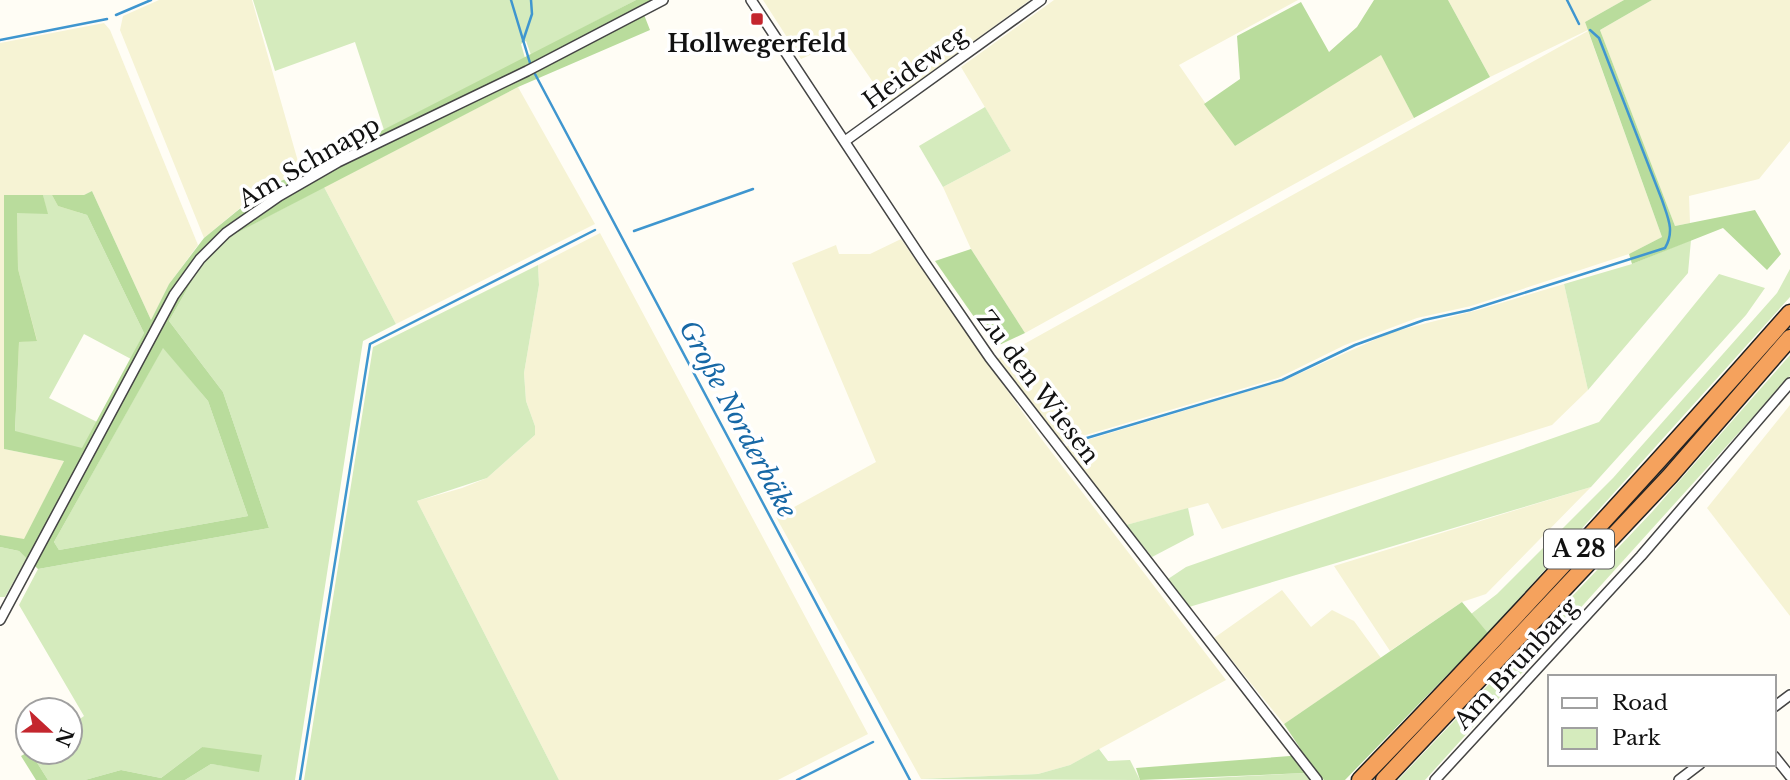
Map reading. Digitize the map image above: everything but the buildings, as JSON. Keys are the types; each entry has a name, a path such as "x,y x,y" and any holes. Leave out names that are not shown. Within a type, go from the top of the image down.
{"highway":[{"name":"A 28","path":"1360,780 1543,589 1669,452 1790,313"},
{"name":"A 28","path":"1384,780 1670,476 1790,338"}],"street":[{"name":"Am Schnapp","path":"0,620 174,295 200,259 226,233 279,196 338,162 527,71 663,0"},
{"name":"Zu den Wiesen","path":"751,0 990,358 1317,780"},
{"name":"Heideweg","path":"845,141 1041,0"},
{"name":"Am Brunbarg","path":"1435,780 1641,556 1790,383"},
{"path":"1776,758 1790,776"},
{"path":"1679,780 1697,766"}],"shaded area":[{"path":"159,0 252,0 301,172 264,188 204,238 120,30 123,16"},
{"path":"763,0 1030,0 888,104 844,40 801,59"},
{"path":"1054,0 1298,0 1179,65 1235,146 1381,54 1414,118 1025,333 971,249 943,187 1011,151 961,67"},
{"path":"1448,0 1624,0 1585,22 1588,30 1490,77"},
{"path":"1652,0 1790,0 1790,141 1759,179 1689,196 1690,223 1675,226 1600,30"},
{"path":"104,23 110,30 198,245 169,284 151,320 92,191 84,195 4,449 64,461 24,540 0,535 0,43"},
{"path":"1588,31 1662,237 1629,254 1471,306 1417,318 1345,345 1278,378 1059,443 997,359"},
{"path":"518,87 595,224 396,324 324,187"},
{"path":"600,233 868,734 778,780 559,780 417,501 487,478 535,435 535,426 526,401 524,373 539,285 538,265"},
{"path":"901,239 1040,437 1226,680 1070,765 1038,774 921,779 776,517 876,462 792,263 836,245 839,254 870,254"},
{"path":"1564,284 1588,390 1552,425 1222,529 1208,503 1126,525 1064,447 1283,381 1392,332"},
{"path":"1790,405 1790,616 1707,508"},
{"path":"1591,487 1486,594 1462,602 1390,651 1334,566"},
{"path":"1282,590 1311,627 1332,610 1354,621 1381,658 1284,724 1214,638"}],"green space":[{"path":"253,0 636,0 531,55 526,41 521,44 525,58 384,130 355,42 275,71"},
{"path":"636,0 654,0 641,7 650,30 518,87 229,237 202,263 169,321 223,392 269,528 38,569 19,551 0,547 0,535 24,539 64,461 4,449 4,195 43,195 48,214 17,213 18,269 37,341 19,342 15,431 82,448 144,333 87,215 58,206 52,195 84,195 92,191 151,320 169,284 204,238 265,188","holes":["163,348 208,401 248,516 59,550 54,542"]},
{"path":"1374,0 1448,0 1490,77 1414,118 1381,55 1235,146 1204,104 1240,79 1237,36 1301,2 1329,52 1357,27"},
{"path":"1624,0 1652,0 1600,30 1675,226 1755,210 1781,254 1767,270 1723,228 1632,264 1629,254 1662,237 1585,22"},
{"path":"985,107 1011,151 943,187 919,146"},
{"path":"324,187 396,324 363,341 295,780 185,780 211,764 259,771 202,747 161,778 121,770 85,780 48,780 39,766 84,766 84,696 72,696 19,605 38,569 269,528 223,392 169,321 202,263 229,237"},
{"path":"43,195 52,195 58,206 87,215 144,333 131,359 84,334 49,398 97,422 83,449 15,432 19,342 37,340 18,269 17,213 47,213"},
{"path":"1691,240 1688,273 1588,390 1564,284 1632,264"},
{"path":"971,249 1025,333 995,347 935,261"},
{"path":"538,265 539,285 524,373 526,401 535,426 535,435 487,478 417,501 559,780 304,780 373,347"},
{"path":"1790,269 1790,297 1488,633 1471,614 1497,594 1613,478 1777,293"},
{"path":"1719,274 1765,288 1746,315 1591,487 1189,607 1168,579 1186,567 1599,422"},
{"path":"163,347 208,401 248,516 59,550 54,542"},
{"path":"1790,355 1790,376 1425,780 1398,780 1652,512"},
{"path":"1188,508 1194,535 1152,557 1126,525"},
{"path":"0,547 19,551 27,558 5,597 0,597"},
{"path":"1462,602 1488,633 1345,780 1324,780 1314,770 1306,773 1140,780 1136,768 1290,756 1300,748 1284,724"},
{"path":"202,747 262,755 259,772 211,764 185,780 85,780 121,770 161,778"},
{"path":"1099,749 1108,761 1130,760 1140,780 921,779 1038,774 1070,765"},
{"path":"27,766 39,766 48,780 36,780"},
{"path":"1306,773 1310,780 1171,780"}],"waterway":[{"path":"116,15 151,0"},
{"name":"Große Norderbäke","path":"511,0 530,63"},
{"name":"Große Norderbäke","path":"523,41 532,14 531,0"},
{"path":"1567,0 1579,24"},
{"path":"0,40 107,19"},
{"path":"1070,443 1282,380 1355,345 1424,320 1470,310 1665,248 1670,236 1670,224 1599,38 1590,30"},
{"name":"Große Norderbäke","path":"535,74 910,780"},
{"path":"634,231 753,189"},
{"path":"300,780 370,344 595,230"},
{"path":"797,780 873,742"}],"place":[{"name":"Hollwegerfeld","path":"757,19"}]}
